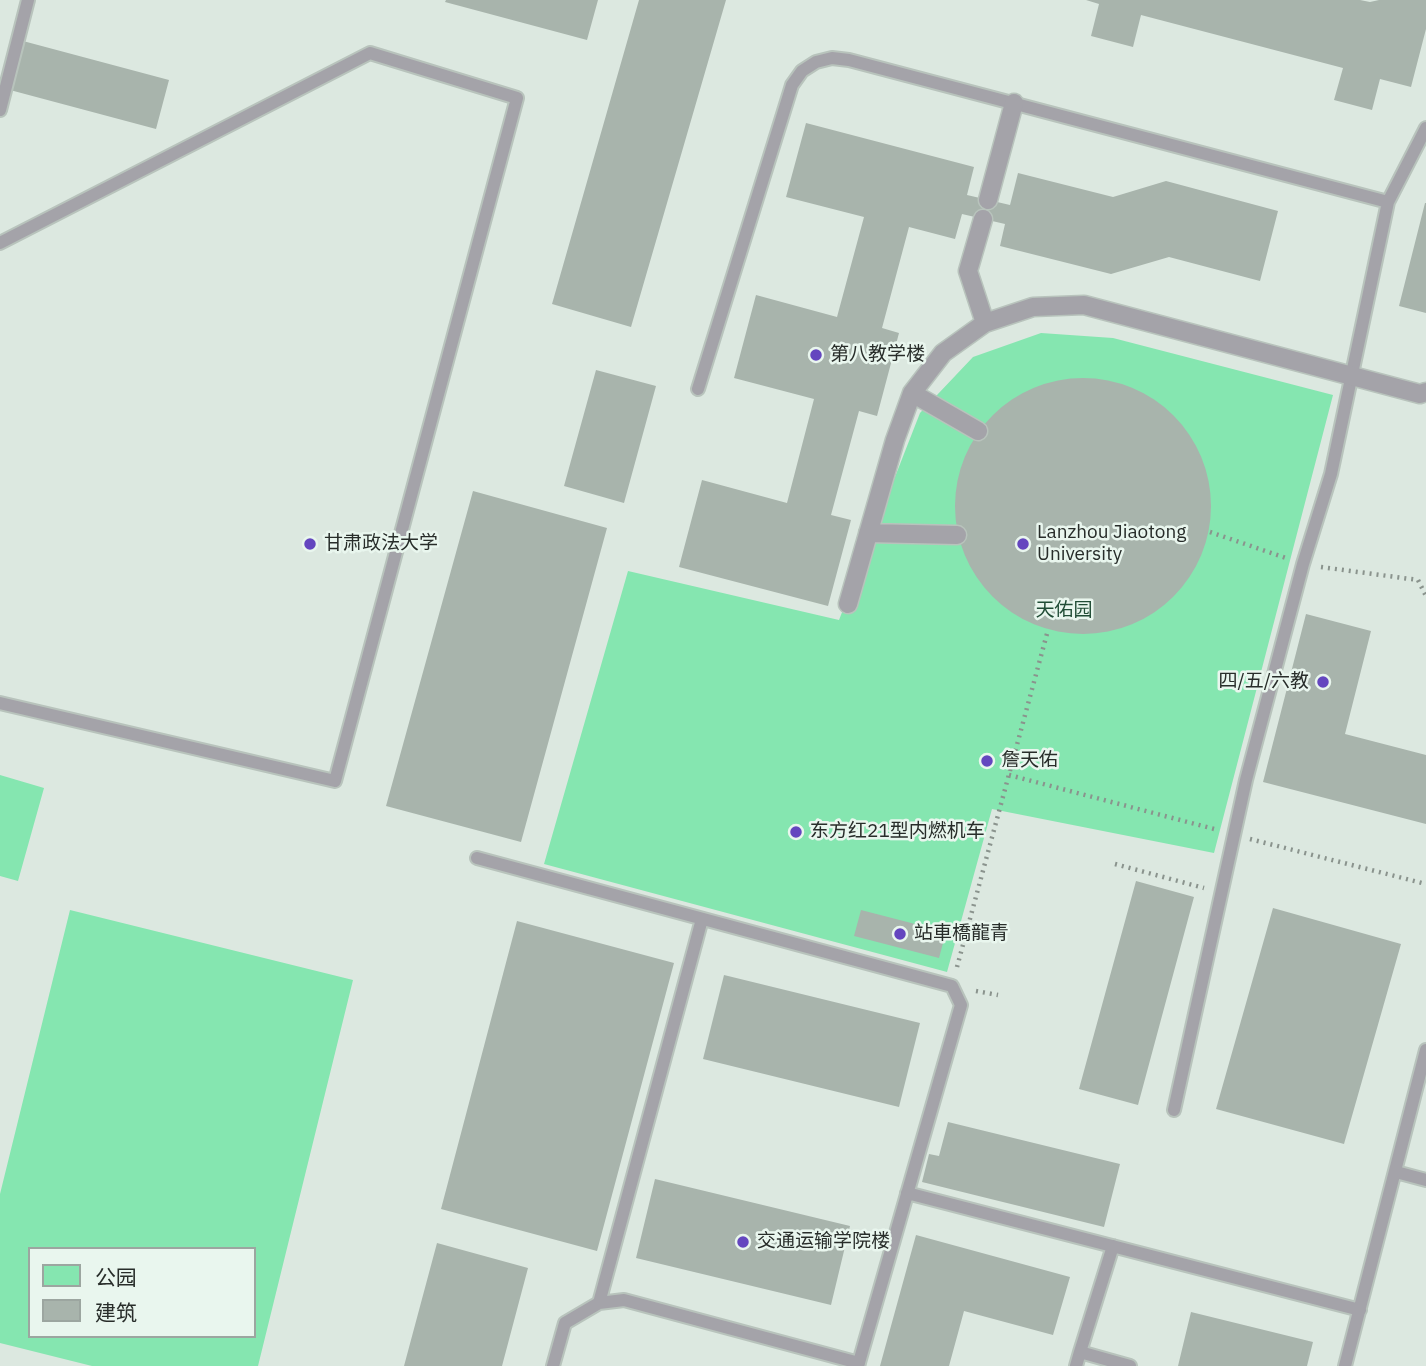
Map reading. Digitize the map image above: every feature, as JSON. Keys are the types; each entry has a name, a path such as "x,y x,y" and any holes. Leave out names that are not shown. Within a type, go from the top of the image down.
{"street":[{"path":"988,200 1014,103"},
{"path":"983,219 968,271 985,323"},
{"path":"848,604 895,440 912,393 943,353 985,323 1033,307 1084,305 1420,394 1426,392"},
{"path":"912,393 978,431"},
{"path":"868,533 957,535"}],"lane":[{"path":"0,110 28,0"},
{"path":"0,243 370,53 517,98 335,781 0,703"},
{"path":"698,389 789,92 802,71 816,62 832,58 849,60 1388,202"},
{"path":"1174,1110 1250,767 1303,564 1331,474 1388,202 1426,128"},
{"path":"477,858 952,986 961,1005 859,1364 624,1300 599,1303 565,1324 553,1366"},
{"path":"599,1303 702,919"},
{"path":"1345,1366 1426,1050"},
{"path":"1396,1172 1426,1180"},
{"path":"907,1193 1360,1310"},
{"path":"1076,1366 1113,1246"},
{"path":"1080,1352 1130,1366"}],"path":[{"path":"952,986 1048,630"},
{"path":"1115,864 1222,892"}],"green space":[{"name":"天佑园","path":"1041,333 1113,338 1333,395 1214,853 992,809 947,972 544,864 628,571 839,620 920,413 973,357"},
{"path":"0,775 44,788 18,881 0,876"},
{"path":"70,910 353,980 258,1366 92,1366 0,1343 0,1194"}],"building":[{"path":"598,0 587,40 445,2"},
{"path":"639,0 726,0 631,327 552,304"},
{"path":"1086,0 1426,0 1426,29 1411,87 1380,79 1372,110 1334,100 1343,68 1141,15 1133,47 1091,36 1099,4"},
{"path":"23,41 169,80 156,129 10,90"},
{"name":"第八教学楼","path":"806,123 974,167 967,195 1010,205 1018,173 1113,197 1166,181 1278,211 1260,281 1169,257 1111,274 1000,246 1005,224 962,214 955,239 909,227 882,328 899,333 877,416 859,411 831,515 851,520 828,606 679,567 702,480 787,503 814,399 734,378 756,295 837,317 864,217 786,197"},
{"path":"1426,203 1426,313 1399,306"},
{"path":"596,370 656,386 624,503 564,486"},
{"path":"1083,378 1108,380 1143,393 1164,407 1182,425 1201,457 1209,481 1209,531 1196,566 1182,587 1164,605 1132,624 1108,632 1083,634 1058,632 1023,619 1002,605 984,587 965,555 957,531 955,506 957,481 970,446 984,425 1002,407 1034,388 1058,380"},
{"path":"473,491 607,528 521,842 386,806"},
{"name":"四/五/六教","path":"1306,614 1371,631 1345,734 1426,755 1426,824 1263,782"},
{"path":"1136,881 1194,897 1138,1105 1079,1089"},
{"path":"1273,908 1401,944 1344,1144 1216,1109"},
{"name":"站車橋龍青","path":"861,910 946,932 939,958 854,936"},
{"path":"517,921 674,963 597,1251 441,1209"},
{"path":"724,975 920,1023 899,1107 703,1059"},
{"path":"948,1122 1120,1164 1104,1227 922,1182 929,1154 939,1156"},
{"name":"交通运输学院楼","path":"655,1179 850,1226 831,1305 636,1258"},
{"path":"916,1235 1070,1277 1053,1335 964,1311 949,1366 880,1366"},
{"path":"437,1243 528,1268 502,1366 404,1366"},
{"path":"1191,1312 1313,1342 1307,1366 1178,1366"}],"place":[{"name":"第八教学楼","path":"816,355"},
{"name":"甘肃政法大学","path":"310,544"},
{"name":"Lanzhou Jiaotong University","path":"1023,544"},
{"name":"四/五/六教","path":"1323,682"},
{"name":"詹天佑","path":"987,761"},
{"name":"东方红21型内燃机车","path":"796,832"},
{"name":"站車橋龍青","path":"900,934"},
{"name":"交通运输学院楼","path":"743,1242"}]}
